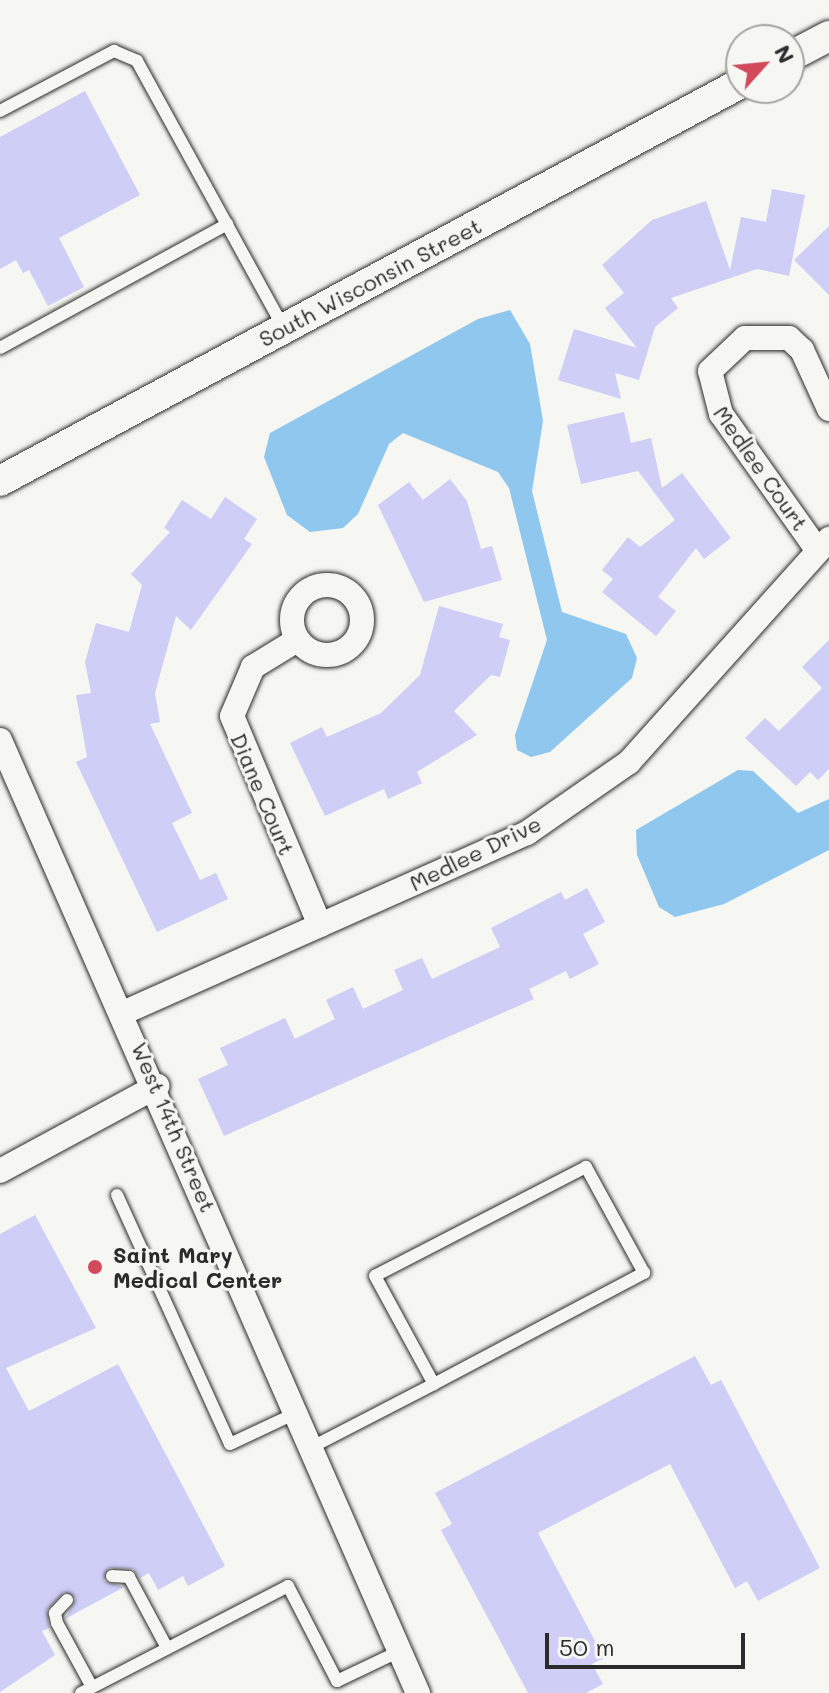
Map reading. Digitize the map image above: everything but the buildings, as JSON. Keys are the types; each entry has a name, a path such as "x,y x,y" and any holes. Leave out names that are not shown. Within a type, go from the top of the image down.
{"street":[{"path":"805,49 829,36"},
{"name":"South Wisconsin Street","path":"0,481 725,92"},
{"name":"Medlee Court","path":"822,544 721,414 710,371 745,338 789,338 802,350 829,409"},
{"name":"Medlee Drive","path":"125,1012 527,833 629,762 822,544"},
{"name":"Diane Court","path":"297,640 253,667 232,716 320,925"},
{"name":"West 14th Street","path":"0,740 125,1012 418,1693"},
{"path":"0,1171 157,1086"}],"lane":[{"path":"0,111 114,51 137,61 284,328"},
{"path":"0,348 227,224"},
{"path":"312,1447 434,1384 644,1273 586,1167 375,1276 434,1384"},
{"path":"117,1195 230,1444 298,1412"},
{"path":"112,1576 129,1577 167,1648"},
{"path":"67,1600 55,1613 57,1623 87,1690 288,1586 337,1681 400,1651"}],"water":[{"path":"510,310 530,344 543,421 532,491 562,612 626,634 637,658 632,678 550,752 531,757 517,750 515,735 547,640 509,488 498,472 403,433 389,444 358,514 343,528 310,532 287,515 264,457 270,433 478,319"},
{"path":"738,770 753,771 798,813 829,799 829,850 724,904 675,917 659,907 637,855 636,830"}],"place":[{"name":"Saint Mary Medical Center","path":"95,1267"}]}
